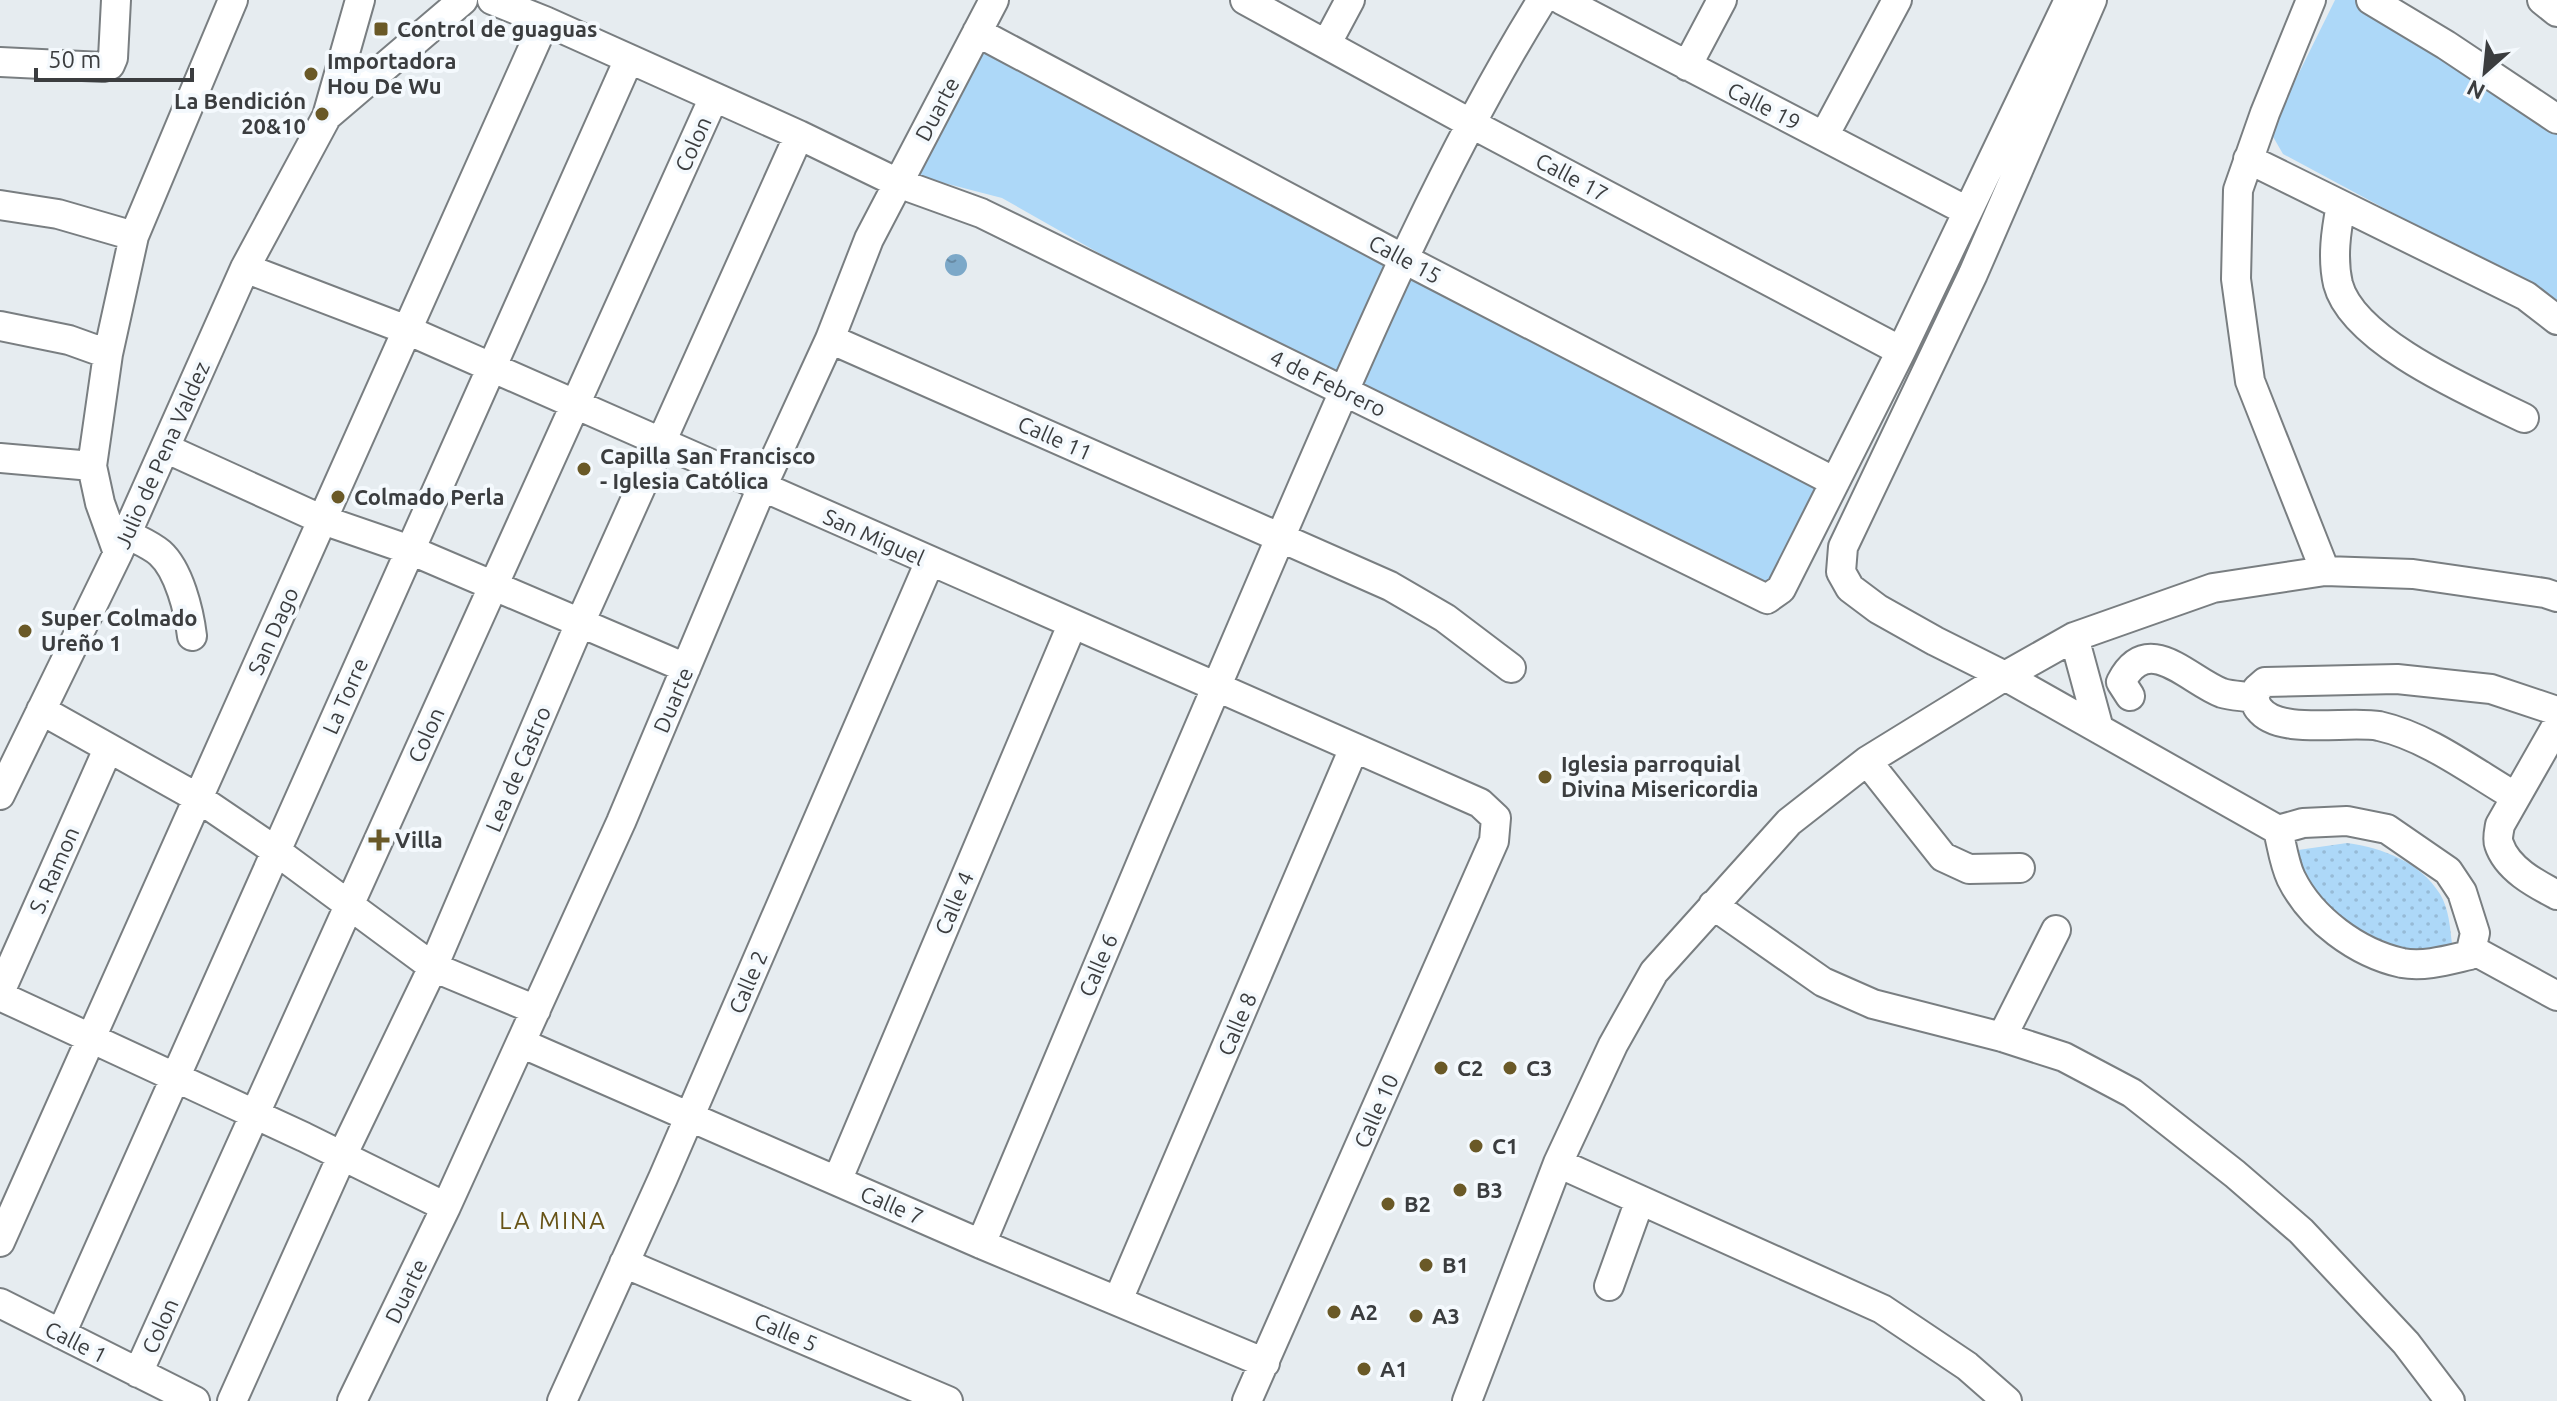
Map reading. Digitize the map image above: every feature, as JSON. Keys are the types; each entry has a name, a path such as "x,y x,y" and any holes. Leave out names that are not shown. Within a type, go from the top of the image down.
{"street":[{"path":"0,62 110,65 116,0"},
{"path":"192,636 190,612 165,558 158,551 123,544 100,503 92,466 108,354 134,236 233,0"},
{"name":"Julio de Pena Valdez","path":"0,795 13,740 41,710 123,544 245,268 327,116 360,0"},
{"name":"Julio de Pena Valdez","path":"327,116 463,0"},
{"name":"4 de Febrero","path":"492,0 799,135 898,183 981,213 1767,599 1781,589 1835,482"},
{"name":"Duarte","path":"352,1401 446,1207 621,822 762,487 830,339 869,239 994,0"},
{"name":"Calle 17","path":"1245,0 1901,351"},
{"path":"1327,43 1350,0"},
{"name":"Calle 6","path":"981,1244 1215,686 1343,391 1470,123 1542,0"},
{"name":"Calle 19","path":"1562,0 1967,211"},
{"path":"1687,66 1722,0"},
{"path":"1824,136 1897,0"},
{"path":"1835,482 2069,0"},
{"path":"2092,0 1973,274 1843,547 1841,572 1850,588 1878,609 2005,676 2278,830 2303,823 2347,821 2387,829 2448,871 2462,892 2475,933 2470,955 2430,964 2402,963 2375,953 2329,927 2290,877 2278,830"},
{"path":"2311,0 2238,190 2236,279 2250,381 2325,571"},
{"path":"2371,0 2446,45 2557,119"},
{"path":"2542,0 2557,12"},
{"name":"San Dago","path":"0,1242 545,21"},
{"name":"Calle 15","path":"977,32 1404,259 1835,482"},
{"name":"La Torre","path":"61,1334 629,59"},
{"name":"Colon","path":"138,1373 714,97"},
{"name":"Lea de Castro","path":"232,1401 342,1156 433,967 580,623 799,135"},
{"path":"2248,159 2526,296 2557,320"},
{"path":"0,205 58,214 134,236"},
{"path":"2341,205 2334,241 2338,285 2351,311 2395,348 2450,382 2524,418"},
{"name":"San Miguel","path":"245,268 407,330 1480,803 1496,818"},
{"path":"0,326 69,340 108,354"},
{"name":"Calle 11","path":"830,339 1390,586 1445,618 1511,668"},
{"path":"165,448 323,520 410,550 686,668"},
{"path":"0,458 92,466"},
{"name":"Calle 2","path":"562,1401 689,1118 930,561"},
{"path":"1467,1401 1558,1163 1613,1045 1654,972 1789,822 1867,761 2074,637 2213,588 2325,571 2413,574 2557,597"},
{"name":"Calle 4","path":"837,1181 1072,625"},
{"path":"2074,637 2099,729"},
{"path":"2130,696 2121,682 2129,667 2147,658 2167,662 2223,693 2254,698"},
{"path":"2516,797 2419,740 2377,726 2292,724 2272,719 2259,710 2254,698 2257,689 2265,682 2397,679 2491,689 2557,711"},
{"path":"41,710 198,798 276,851 433,967 536,1010"},
{"path":"2557,725 2500,825 2498,842 2508,860 2529,879 2557,895"},
{"name":"Calle 8","path":"1118,1300 1354,748"},
{"name":"S. Ramon","path":"0,994 108,749"},
{"path":"1867,761 1943,857 1969,869 2020,868"},
{"name":"Calle 10","path":"1247,1401 1494,841 1496,818"},
{"path":"1713,905 1823,982 1873,1004 2002,1037 2064,1057 2132,1093 2235,1174 2312,1242 2406,1343 2450,1401"},
{"path":"2002,1037 2056,930"},
{"path":"2471,949 2557,996"},
{"path":"0,994 446,1207"},
{"name":"Calle 7","path":"521,1043 981,1244 1265,1363"},
{"path":"1558,1163 1882,1309 1967,1366 2007,1401"},
{"path":"1609,1286 1640,1200"},
{"name":"Calle 5","path":"624,1263 948,1401"},
{"name":"Calle 1","path":"2,1311 61,1334 195,1401"}],"shaded area":[{"path":"2335,0 2363,0 2557,127 2557,301 2283,154 2272,135"},
{"path":"983,54 1022,57 1394,252 1335,387 1002,198 917,176"},
{"path":"1404,259 1829,478 1791,570 1754,592 1346,385"},
{"path":"2347,843 2400,858 2422,873 2443,900 2452,944 2427,951 2402,950 2350,932 2311,891 2298,850"}],"water":[{"path":"956,254 964,257 967,265 964,273 956,276 948,273 945,265 948,257"}],"place":[{"name":"Control de guaguas","path":"381,29"},
{"name":"Importadora Hou De Wu","path":"311,74"},
{"name":"La Bendición 20&10","path":"322,114"},
{"name":"Capilla San Francisco - Iglesia Católica","path":"584,469"},
{"name":"Colmado Perla","path":"338,497"},
{"name":"Super Colmado Ureño 1","path":"25,631"},
{"name":"Iglesia parroquial Divina Misericordia","path":"1545,777"},
{"name":"Villa","path":"379,840"},
{"name":"C2","path":"1441,1068"},
{"name":"C3","path":"1510,1068"},
{"name":"C1","path":"1476,1146"},
{"name":"B3","path":"1460,1190"},
{"name":"B2","path":"1388,1204"},
{"name":"B1","path":"1426,1265"},
{"name":"A2","path":"1334,1312"},
{"name":"A3","path":"1416,1316"},
{"name":"A1","path":"1364,1369"}],"district":[{"name":"LA MINA","path":"553,1221"}]}
